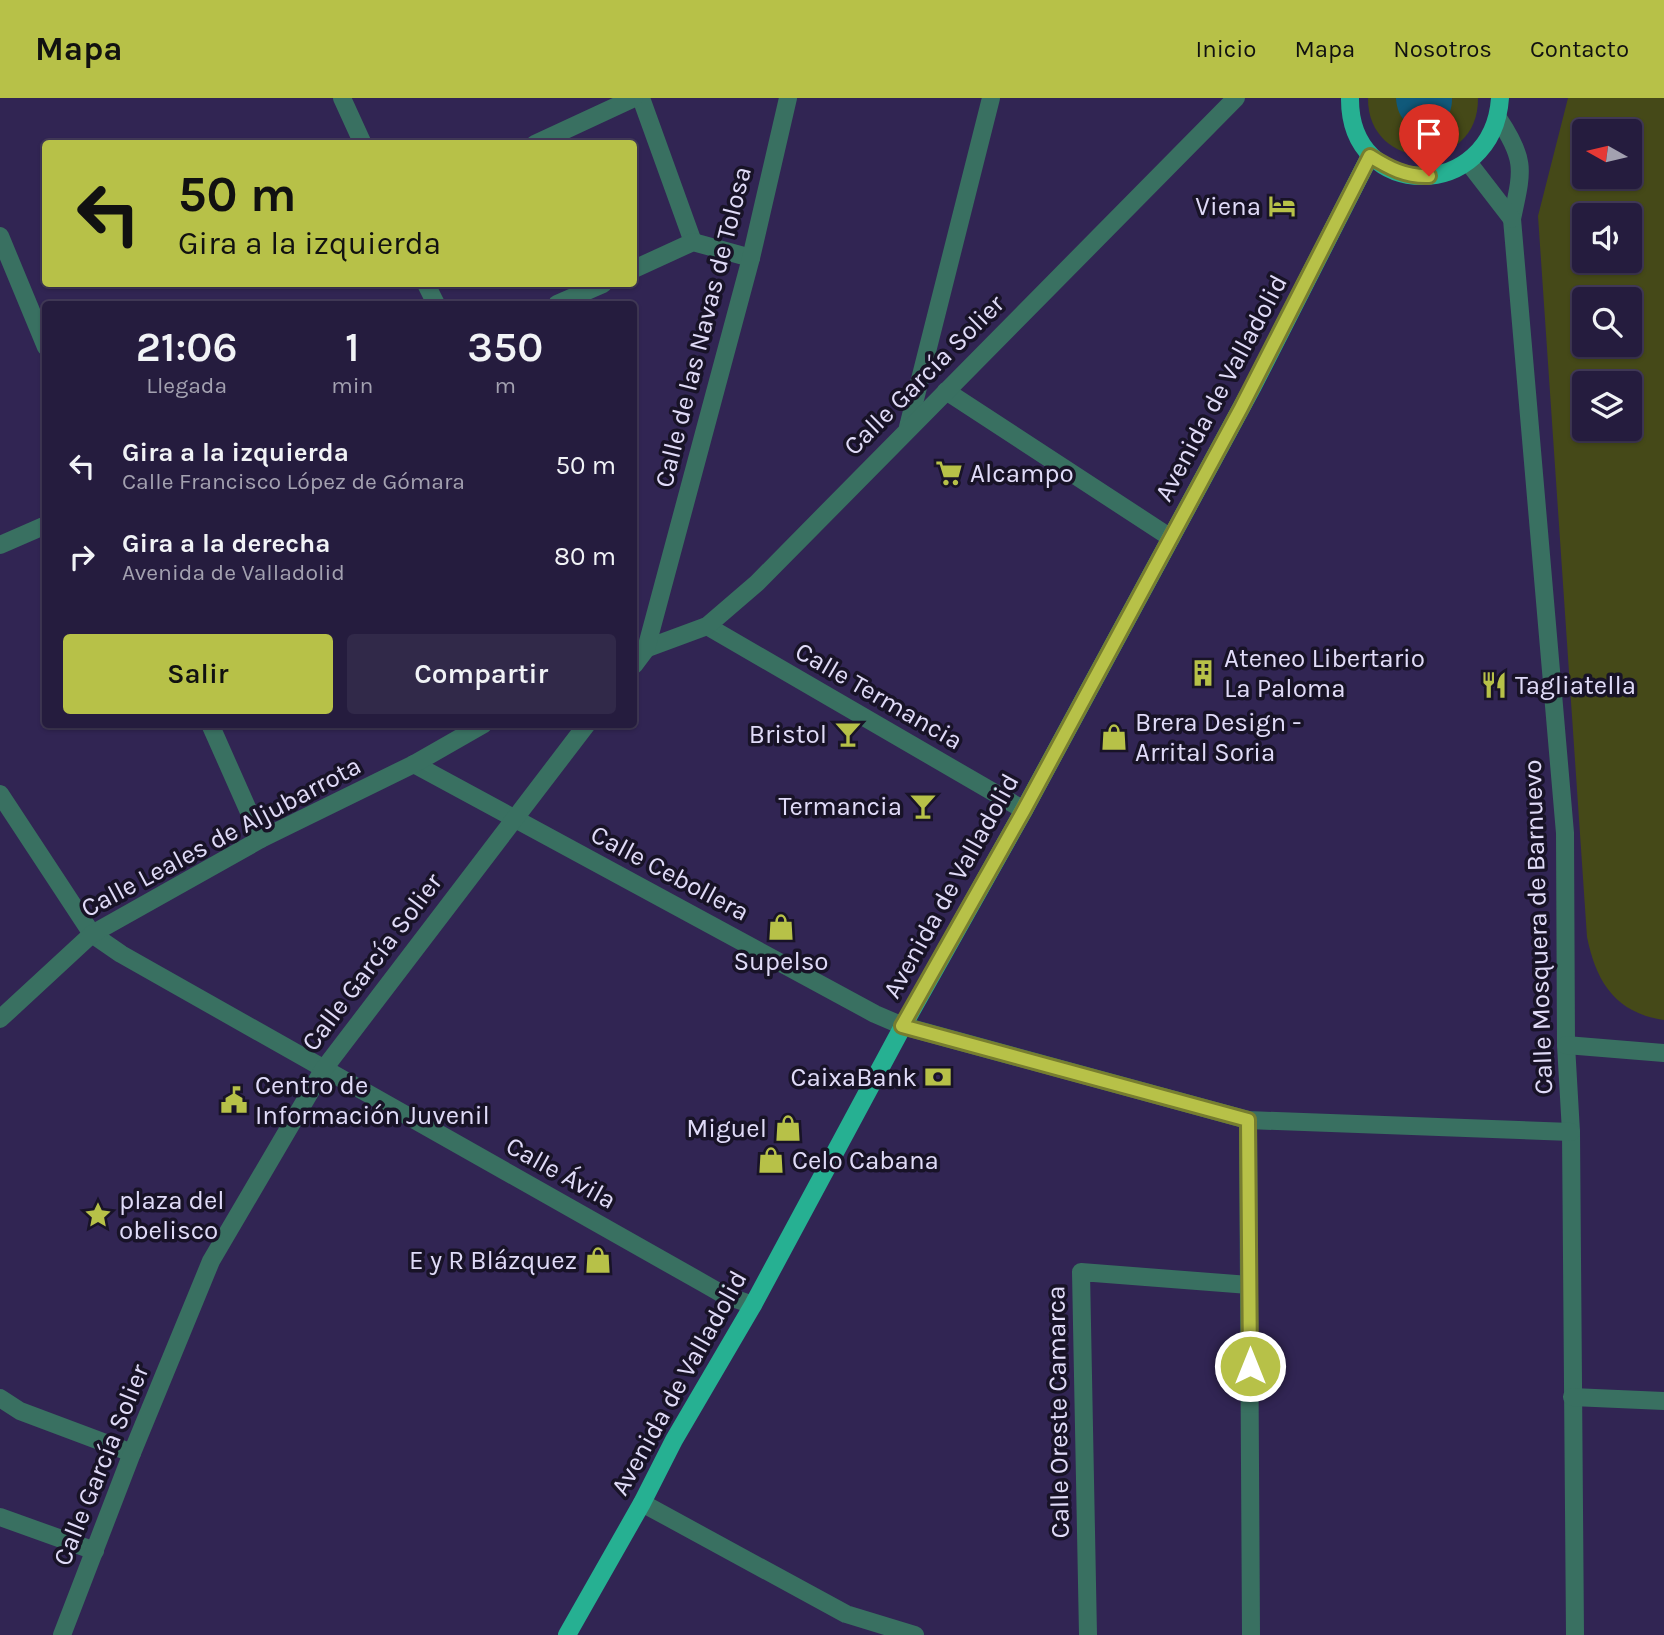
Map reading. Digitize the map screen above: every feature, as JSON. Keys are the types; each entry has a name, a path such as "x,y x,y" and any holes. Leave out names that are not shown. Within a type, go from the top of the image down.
{"main road":[{"path":"1349,98 1349,118 1358,140 1370,156 1388,168 1415,177 1443,174 1468,162 1487,143 1497,118 1500,98"},
{"name":"Avenida de Valladolid","path":"567,1635 642,1503 674,1440 753,1305 902,1026 1024,810 1253,386 1370,156"}],"street":[{"path":"342,98 361,140"},
{"path":"544,140 634,98"},
{"path":"641,98 693,243"},
{"name":"Calle de las Navas de Tolosa","path":"640,651 751,258 788,98"},
{"path":"907,429 991,98"},
{"name":"Calle García Solier","path":"640,651 707,626 757,583 1236,98"},
{"name":"Calle Mosquera de Barnuevo","path":"1497,118 1514,142 1522,173 1512,219 1566,833 1566,1045 1571,1132 1575,1635"},
{"path":"1468,162 1512,219"},
{"path":"0,236 42,337"},
{"path":"637,269 693,243 751,258"},
{"path":"564,301 596,287"},
{"path":"946,391 1171,538"},
{"path":"0,545 42,527"},
{"name":"Calle Termancia","path":"707,626 1024,810"},
{"path":"212,728 261,839"},
{"name":"Calle Leales de Aljubarrota","path":"0,1019 92,934 261,839 414,764 477,728"},
{"name":"Calle García Solier","path":"62,1635 132,1453 211,1261 323,1070 584,728"},
{"name":"Calle Cebollera","path":"414,764 875,1014 902,1026 1248,1120 1571,1132"},
{"path":"0,794 92,934"},
{"name":"Calle Ávila","path":"92,934 121,954 323,1070 724,1295 753,1305"},
{"path":"1566,1045 1664,1053"},
{"path":"1248,1120 1251,1635"},
{"name":"Calle Oreste Camarca","path":"1088,1635 1081,1272 1249,1285"},
{"path":"1572,1397 1664,1401"},
{"path":"0,1398 20,1411 132,1453"},
{"path":"0,1409 20,1411"},
{"path":"642,1503 846,1614 915,1635"},
{"path":"0,1517 95,1551"}],"green space":[{"path":"1368,98 1478,98 1474,123 1461,141 1443,152 1423,155 1403,151 1385,140 1372,123"},
{"path":"1568,98 1664,98 1664,1020 1633,1010 1610,992 1596,968 1587,937 1538,216"}],"water":[{"path":"1396,98 1452,98 1450,112 1444,121 1425,130 1406,122 1399,112"}],"place":[{"name":"Viena","path":"1282,206"},
{"name":"Alcampo","path":"949,473"},
{"name":"Ateneo Libertario La Paloma","path":"1203,673"},
{"name":"Tagliatella","path":"1494,685"},
{"name":"Bristol","path":"848,734"},
{"name":"Brera Design - Arrital Soria","path":"1114,737"},
{"name":"Termancia","path":"923,806"},
{"name":"Supelso","path":"781,927"},
{"name":"CaixaBank","path":"938,1077"},
{"name":"Centro de Información Juvenil","path":"234,1100"},
{"name":"Miguel","path":"788,1128"},
{"name":"Celo Cabana","path":"771,1160"},
{"name":"plaza del obelisco","path":"98,1215"},
{"name":"E y R Blázquez","path":"598,1260"}],"route":[{"path":"1250,1366 1248,1120 902,1026 1024,810 1241,408 1370,156 1388,168 1415,177 1429,176"}]}
